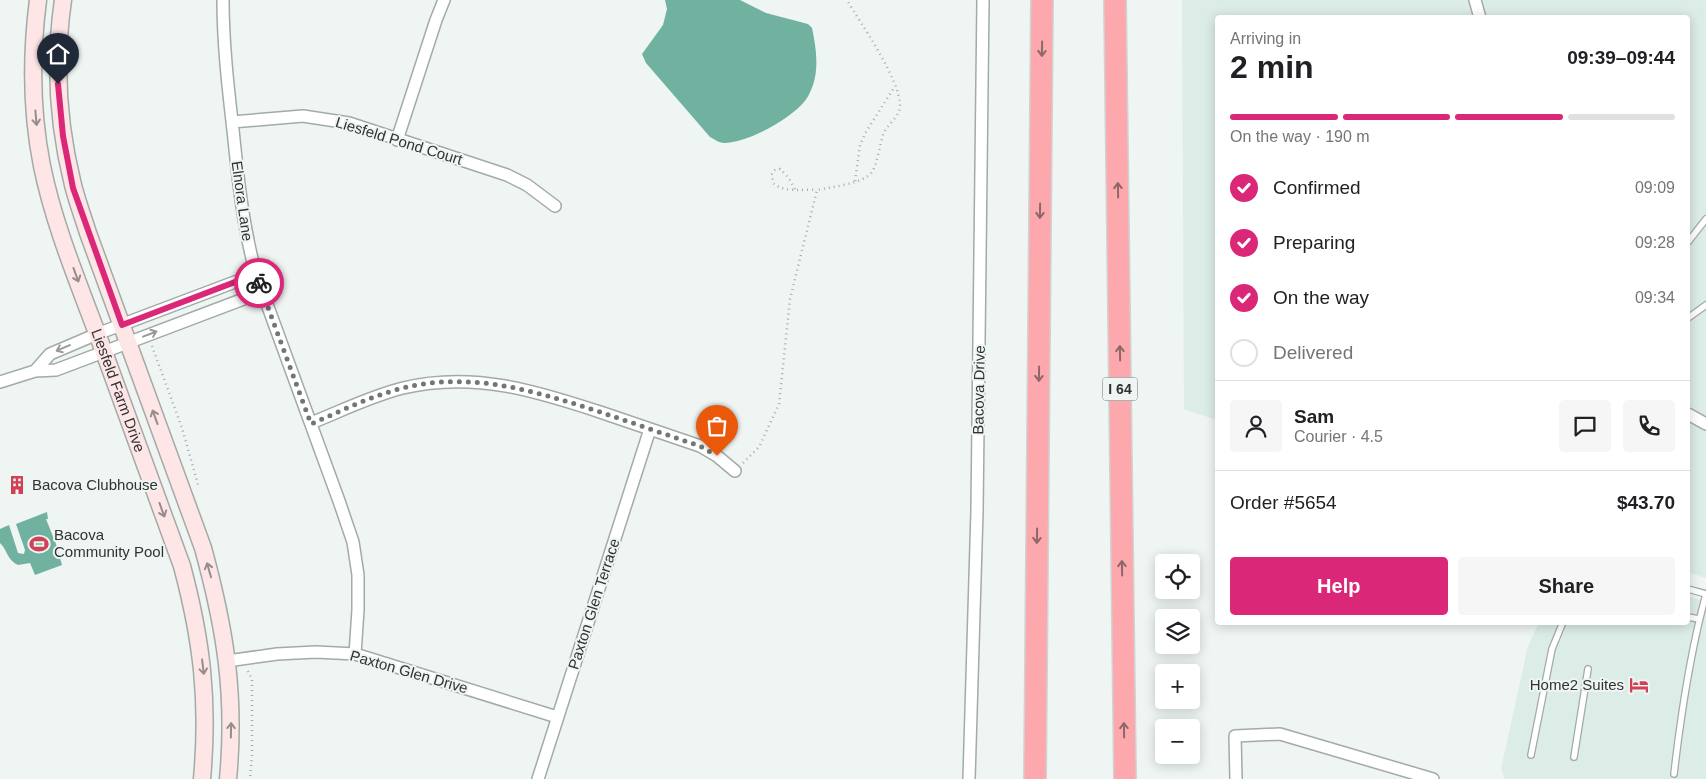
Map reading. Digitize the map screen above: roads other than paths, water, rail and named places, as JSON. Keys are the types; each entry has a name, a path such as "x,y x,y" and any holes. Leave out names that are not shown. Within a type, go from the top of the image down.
{"highway":[{"path":"1035,779 1042,0"},
{"name":"I 64","path":"1116,0 1125,779"}],"street":[{"name":"Liesfeld Farm Drive","path":"38,0 33,42 33,76 42,166 69,258 182,566 191,600 199,637 204,677 205,717 202,779"},
{"name":"Liesfeld Farm Drive","path":"63,0 58,66 63,136 73,188 203,548 222,623 227,661 231,702 228,779"},
{"name":"Elnora Lane","path":"223,0 232,122 247,242 262,292 339,501 352,542 358,575 355,654"},
{"path":"398,140 444,0"},
{"name":"Bacova Drive","path":"969,779 977,511 982,0"},
{"path":"1475,0 1479,15"},
{"name":"Liesfeld Pond Court","path":"232,122 303,116 349,123 507,175 527,185 555,206"},
{"path":"35,371 50,354 97,334 256,274"},
{"path":"0,382 35,371 56,370 262,292"},
{"path":"311,424 370,399 403,388 438,383 477,382 513,386 548,395 700,446 717,456 735,471"},
{"path":"1690,415 1706,424"},
{"name":"Paxton Glen Terrace","path":"538,779 650,429"},
{"name":"Paxton Glen Drive","path":"227,661 277,654 316,652 355,654 558,718"},
{"path":"1236,779 1235,736 1280,734 1433,779"}],"lane":[{"path":"1690,239 1706,219"},
{"path":"1690,317 1706,305"},
{"path":"1674,774 1683,697 1706,594 1690,590"},
{"path":"1690,617 1699,619"},
{"path":"1531,754 1552,650 1562,625"},
{"path":"1574,757 1588,669"}],"place":[{"name":"Bacova Clubhouse","path":"17,485"},
{"name":"Bacova Community Pool","path":"39,544"},
{"name":"Home2 Suites","path":"1639,685"}]}
